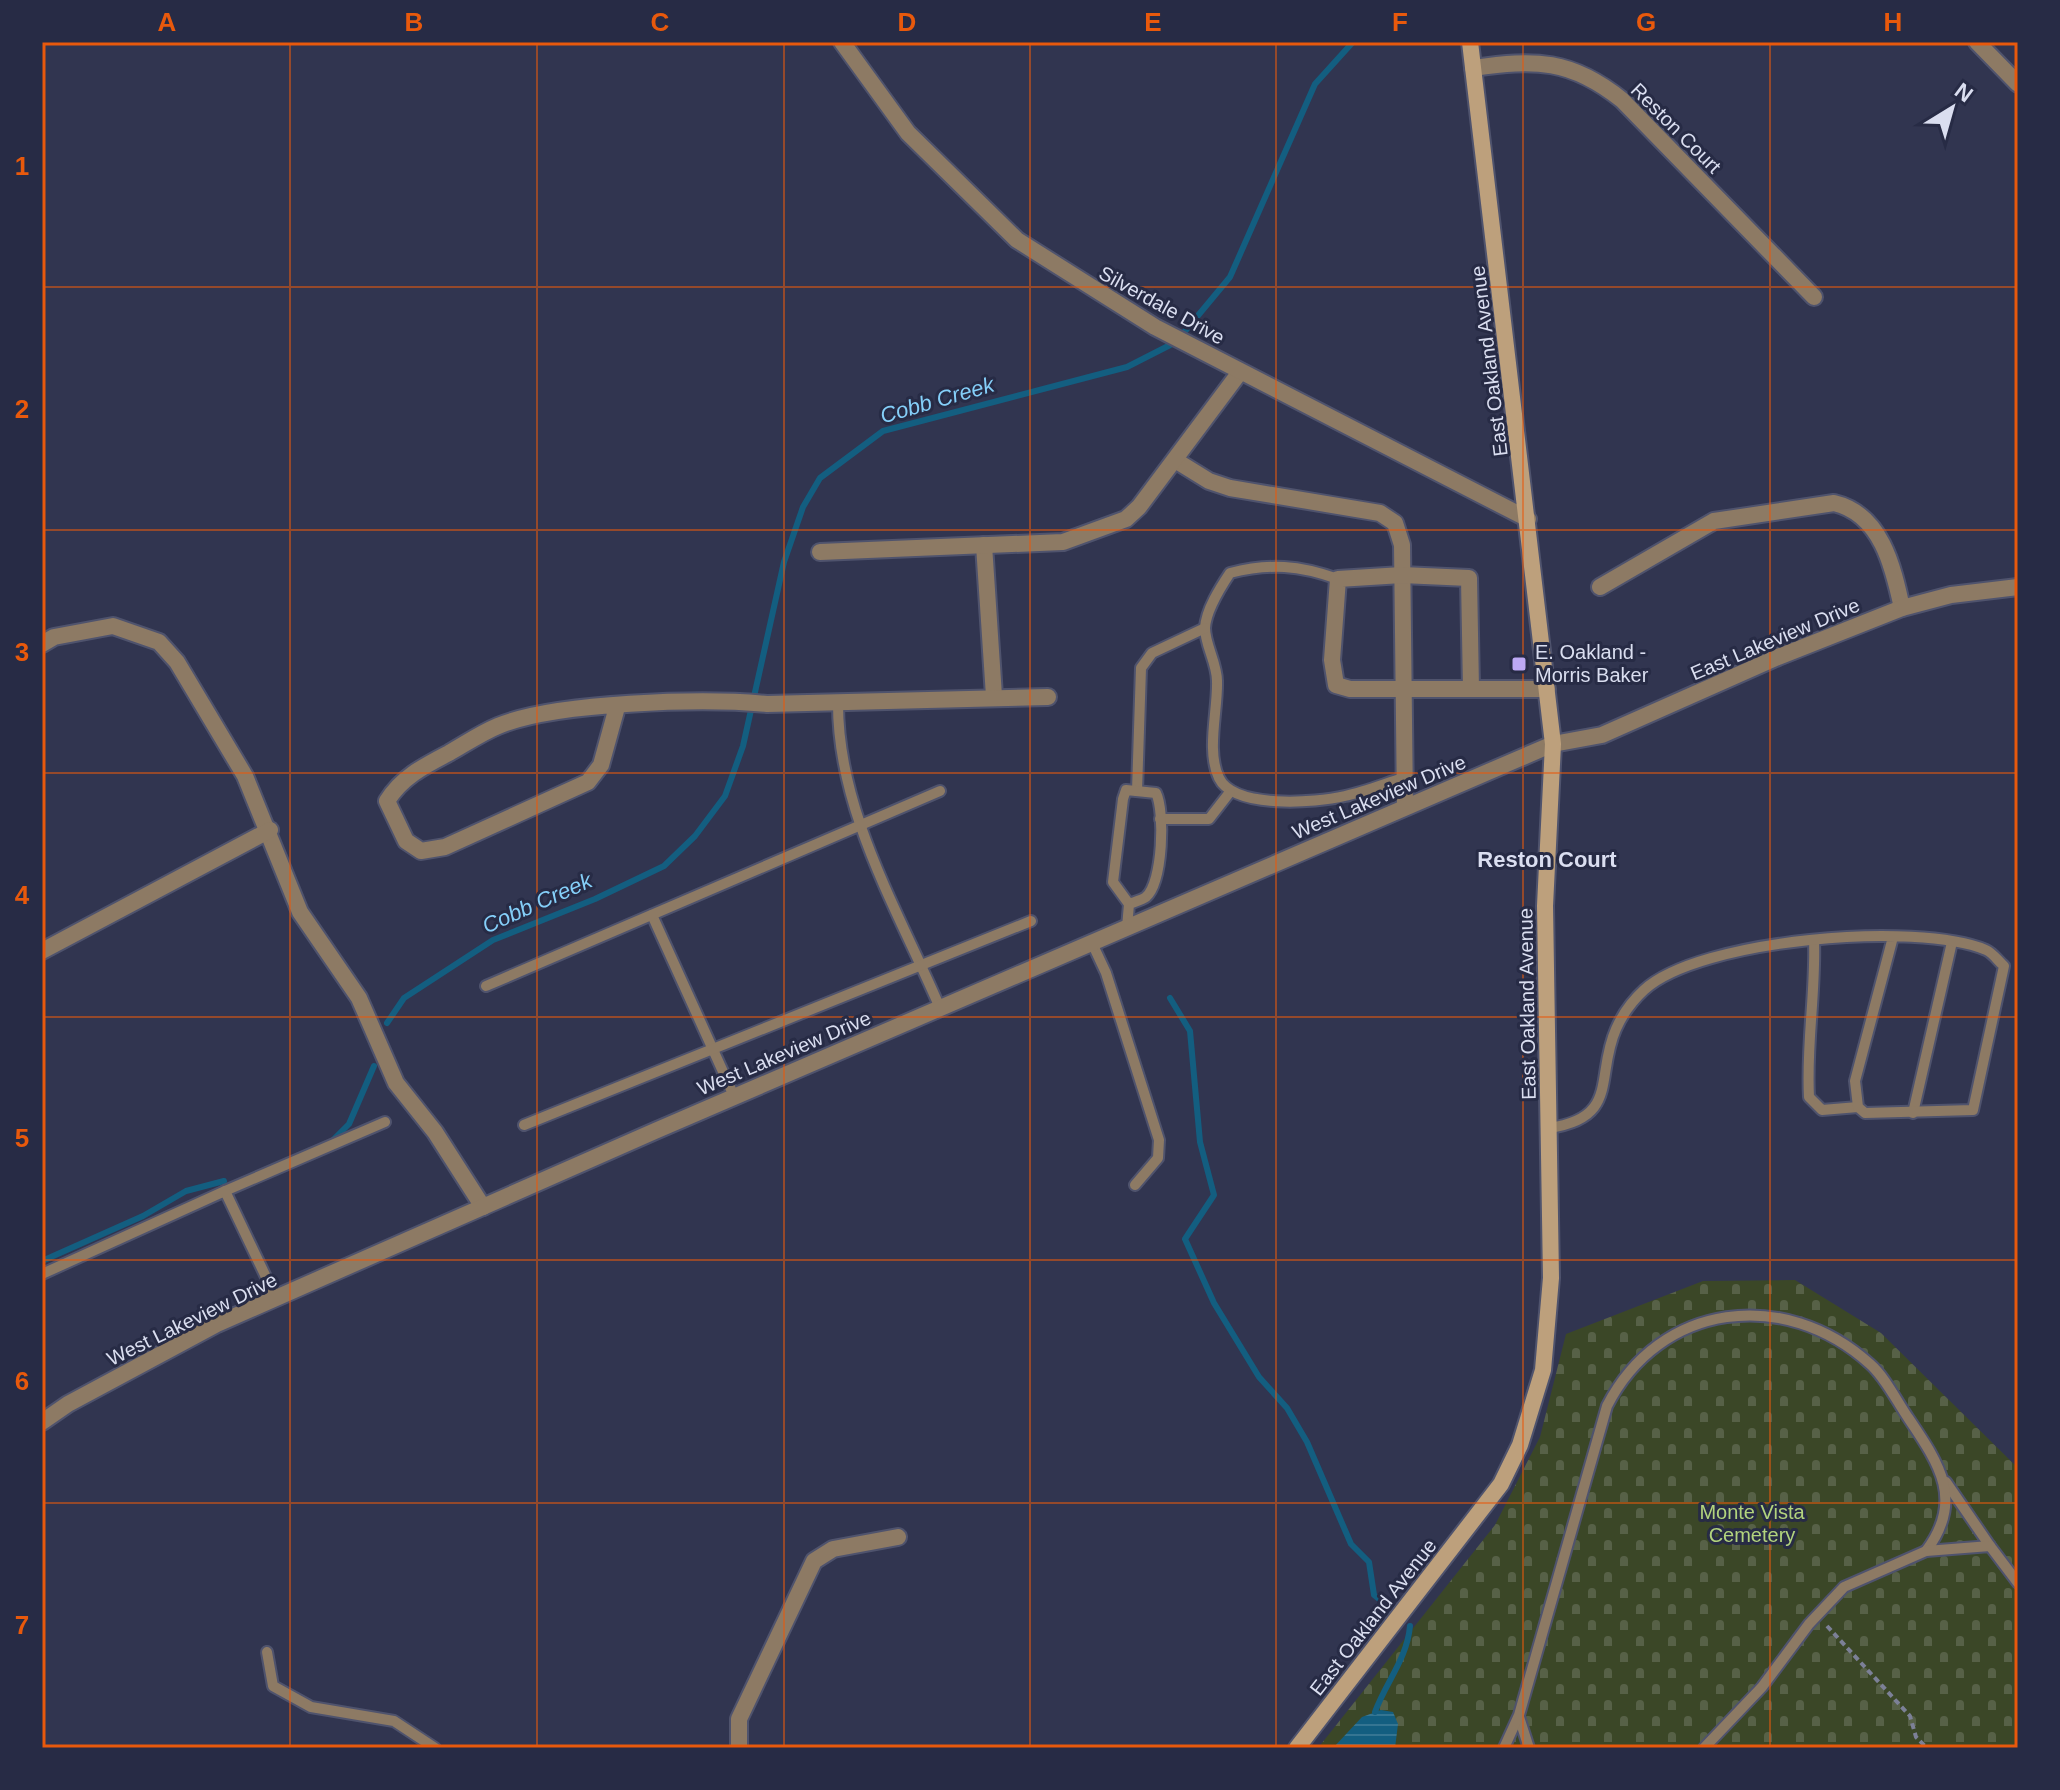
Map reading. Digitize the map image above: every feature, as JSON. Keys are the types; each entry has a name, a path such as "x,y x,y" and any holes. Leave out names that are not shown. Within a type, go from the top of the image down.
{"main road":[{"name":"East Oakland Avenue","path":"1297,1748 1501,1484 1520,1445 1543,1370 1547,1332 1551,1278 1545,906 1553,744 1470,42"}],"street":[{"name":"Silverdale Drive","path":"842,42 908,133 1017,240 1155,327 1528,519"},
{"path":"1977,42 2018,84"},
{"name":"Reston Court","path":"1473,68 1519,62 1546,63 1575,69 1601,83 1622,100 1814,297"},
{"path":"820,552 1063,542 1126,519 1175,460 1240,372"},
{"path":"1175,460 1209,481 1230,488 1380,513 1395,523 1402,545 1405,807"},
{"path":"1600,587 1714,521 1834,503 1849,506 1880,538 1893,566 1902,608"},
{"path":"984,545 994,696"},
{"path":"1471,689 1469,578 1402,575 1338,579 1332,660 1336,685 1350,689 1402,690 1547,689"},
{"name":"East Lakeview Drive","path":"1553,744 1602,735 1778,657 1902,608 1951,595 2018,587"},
{"path":"42,644 54,637 113,626 159,642 177,662 245,776 270,830 300,912 359,998 396,1083 435,1132 483,1207"},
{"path":"617,707 601,765 588,782 445,847 421,851 406,841 387,801 395,788 414,771 499,725 550,712 617,707 726,700 767,704 1048,697"},
{"name":"West Lakeview Drive","path":"42,1422 68,1404 217,1324 734,1096 1553,744"},
{"path":"42,951 270,830"},
{"path":"739,1748 739,1719 814,1561 833,1549 898,1537"}],"lane":[{"path":"1338,579 1292,565 1260,566 1230,573 1217,592 1205,628 1217,679 1214,758 1219,778 1230,792 1250,800 1343,797 1403,778"},
{"path":"1137,791 1141,668 1152,653 1205,628"},
{"path":"838,701 837,742 859,826 940,1008"},
{"path":"1127,928 1129,904 1113,882 1123,799 1126,790 1156,793 1160,802 1160,851 1154,886 1146,897 1129,904"},
{"path":"486,986 940,791"},
{"path":"1160,819 1209,819 1230,792"},
{"path":"652,915 734,1096"},
{"path":"524,1125 1031,921"},
{"path":"1549,1128 1576,1124 1593,1109 1604,1085 1615,1031 1630,1003 1660,976 1735,952 1814,940 1893,937 1952,942 1988,950 2004,966 1973,1110 1865,1113 1858,1107 1855,1081 1893,937"},
{"path":"1814,940 1816,992 1809,1047 1809,1097 1822,1110 1858,1107"},
{"path":"1913,1113 1952,942"},
{"path":"1092,943 1106,973 1159,1140 1158,1158 1135,1185"},
{"path":"42,1274 385,1122"},
{"path":"225,1191 276,1298"},
{"path":"1504,1748 1519,1715 1607,1406 1621,1377 1656,1345 1693,1327 1740,1313 1794,1320 1837,1339 1872,1366 1945,1480 2018,1583"},
{"path":"1926,1551 1939,1534 1947,1510 1945,1480"},
{"path":"1704,1748 1762,1687 1844,1587 1926,1551 1990,1546"},
{"path":"267,1652 273,1686 311,1707 394,1721 435,1748"},
{"path":"1519,1715 1529,1748"}],"path":[{"path":"1818,1616 1910,1716 1916,1737 1927,1748"}],"green space":[{"name":"Monte Vista Cemetery","path":"1795,1280 1881,1333 2018,1468 2018,1748 1318,1748 1495,1525 1540,1437 1566,1334 1703,1281"}],"water":[{"path":"1381,1710 1393,1712 1398,1724 1395,1748 1333,1748 1362,1717"}],"waterway":[{"name":"Cobb Creek","path":"387,1023 404,998 493,940 595,899 664,866 695,836 725,796 743,746 784,562 803,507 820,478 883,431 1127,367 1176,342 1230,277 1315,84 1353,42"},
{"path":"1170,998 1190,1031 1200,1142 1214,1195 1185,1239 1214,1303 1259,1377 1287,1408 1307,1442 1351,1544 1369,1562 1374,1595 1384,1603"},
{"name":"Cobb Creek","path":"331,1142 349,1124 374,1066"},
{"name":"Cobb Creek","path":"42,1261 143,1216 186,1191 224,1181"},
{"path":"1375,1712 1401,1660 1410,1626"}],"place":[{"name":"E. Oakland - Morris Baker","path":"1519,664"}],"district":[{"name":"Reston Court","path":"1547,859"}]}
